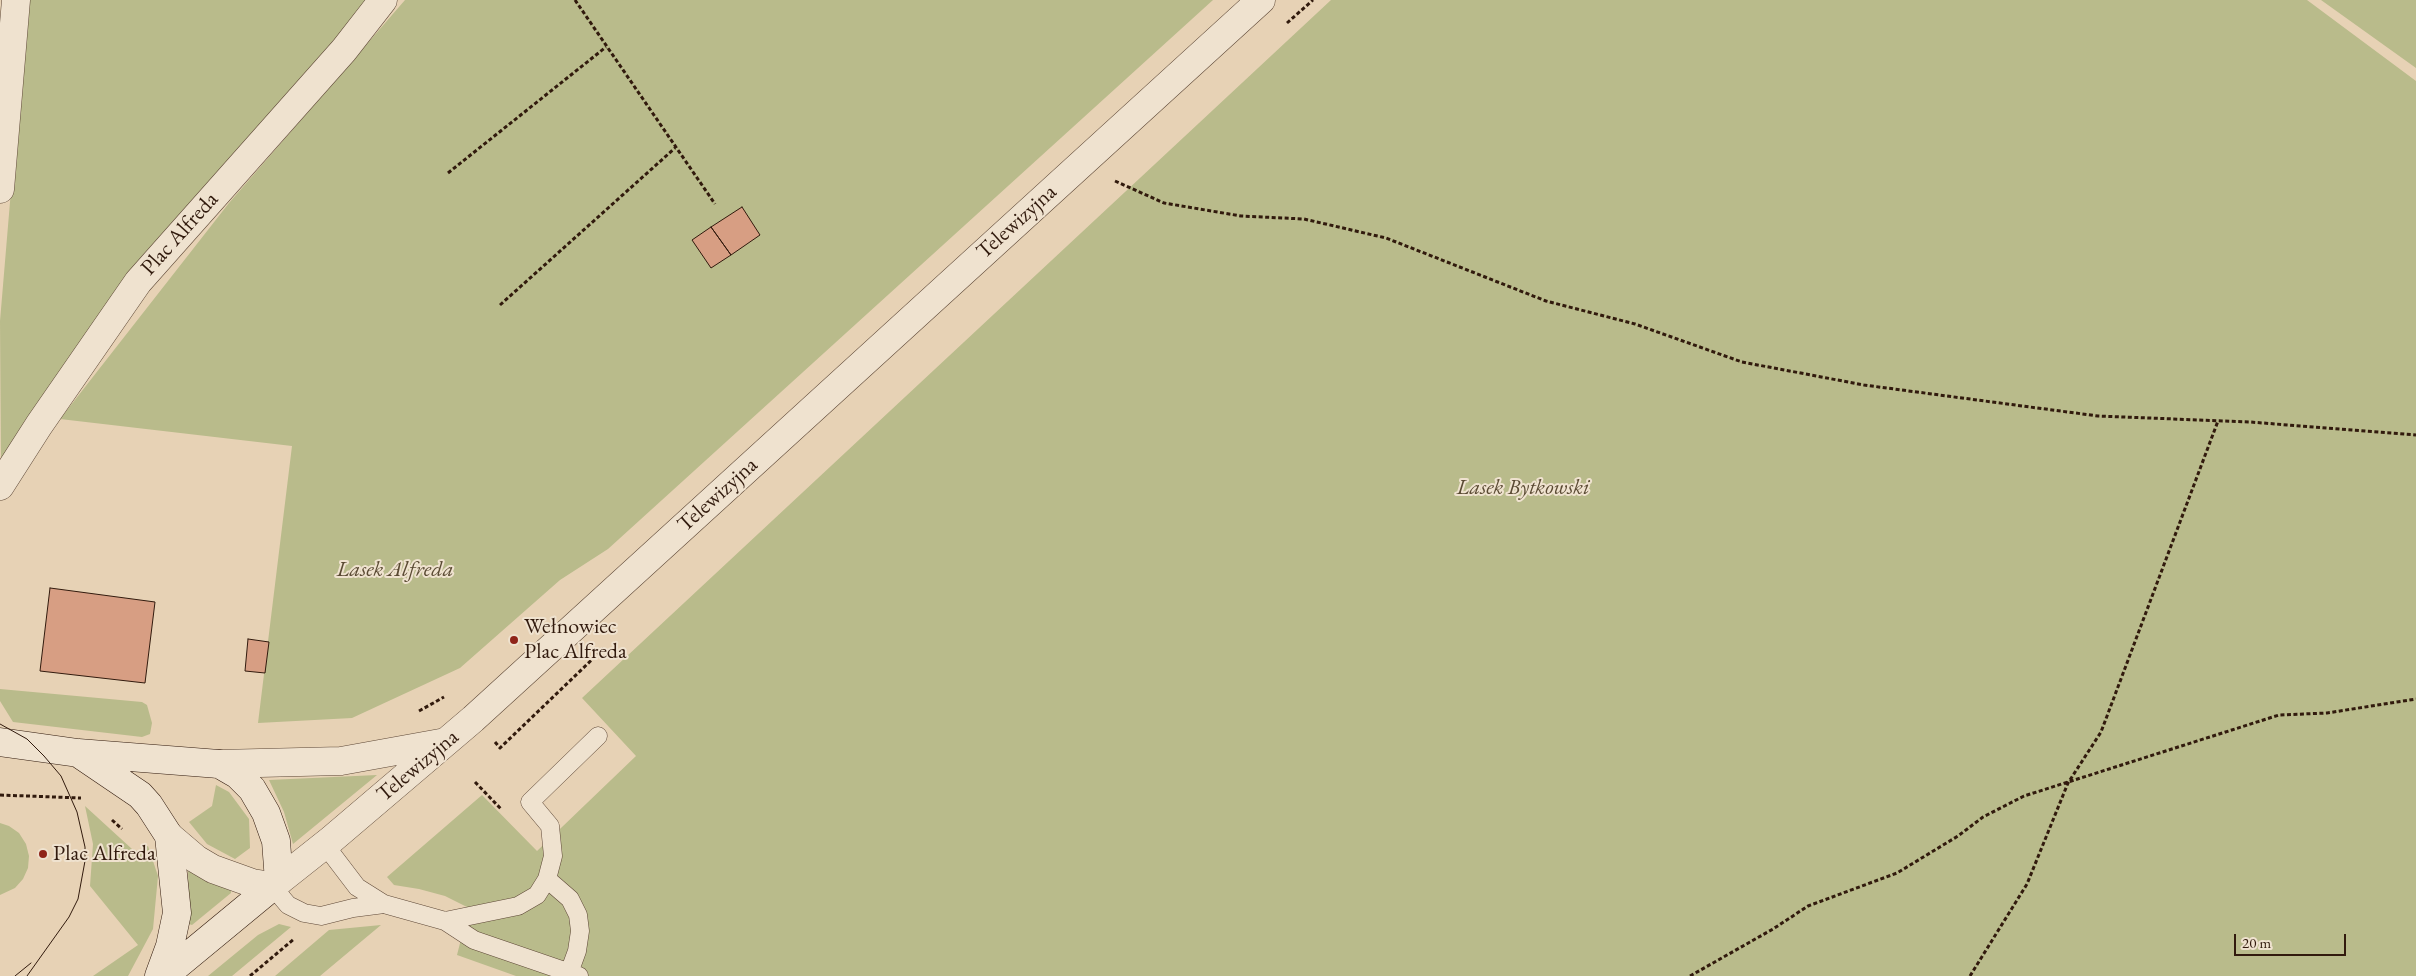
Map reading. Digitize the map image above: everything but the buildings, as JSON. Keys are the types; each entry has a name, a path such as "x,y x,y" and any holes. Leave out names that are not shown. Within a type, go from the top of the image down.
{"street":[{"path":"0,189 16,0"},
{"name":"Plac Alfreda","path":"0,486 39,425 138,282 344,50 383,0"},
{"name":"Telewizyjna","path":"164,976 448,742 1261,0"},
{"path":"0,742 78,753 219,764 341,760 448,742"},
{"path":"78,753 140,795 149,804 169,836 196,859 213,869 252,883 276,883 276,841 266,813 252,789 238,775 219,764"},
{"path":"159,976 170,946 177,912 169,836"}],"lane":[{"path":"445,921 518,906 537,895 547,879 554,856 550,826 530,802 598,736"},
{"path":"325,845 357,887 384,904 445,921 474,940 574,974 580,931 578,915 570,899 547,879"},
{"path":"276,883 288,905 304,913 321,916 353,908 384,904"}],"path":[{"path":"574,0 674,148 715,204"},
{"path":"448,173 606,47"},
{"path":"500,305 674,148"},
{"path":"1115,181 1164,204 1240,216 1304,219 1386,238 1546,301 1635,324 1742,362 1864,385 2098,416 2218,421 2416,435"},
{"path":"1970,976 2027,884 2068,782 2101,732 2218,421"},
{"path":"500,748 609,643"},
{"path":"1690,976 1773,929 1808,906 1897,873 1958,836 1983,817 2024,796 2279,715 2327,713 2416,700"},
{"path":"0,795 86,799"},
{"path":"250,976 321,916"}],"green space":[{"path":"27,0 369,0 1,462 0,321"},
{"name":"Lasek Alfreda","path":"405,0 1213,0 608,549 560,580 460,668 352,718 258,723 292,446 60,419 229,203"},
{"name":"Lasek Bytkowski","path":"1331,0 2307,0 2416,81 2416,976 516,976 457,955 469,908 445,896 394,885 387,877 482,795 537,851 636,756 582,698"},
{"path":"2321,0 2416,0 2416,68"},
{"path":"0,689 142,702 147,705 152,723 150,734 142,737 13,722 0,701"},
{"path":"377,775 293,844 284,812 269,780"},
{"path":"216,785 229,792 249,819 250,848 235,859 207,844 189,822 212,806"},
{"path":"85,806 132,849 138,851 148,846 158,876 153,929 128,976 93,976 138,945 90,886 93,844"},
{"path":"0,823 9,826 19,833 26,844 29,856 28,868 23,879 15,888 0,895"},
{"path":"188,868 231,889 231,893 192,925 189,924"},
{"path":"279,924 291,927 232,976 208,976 258,935"},
{"path":"381,925 320,976 275,976 329,930"}],"tram line":[{"path":"0,724 27,739 61,776 77,812 85,847 85,861 78,899 69,917 27,976"},
{"path":"15,976 31,963"}],"place":[{"name":"Wełnowiec Plac Alfreda","path":"514,640"},
{"name":"Plac Alfreda","path":"43,854"}]}
